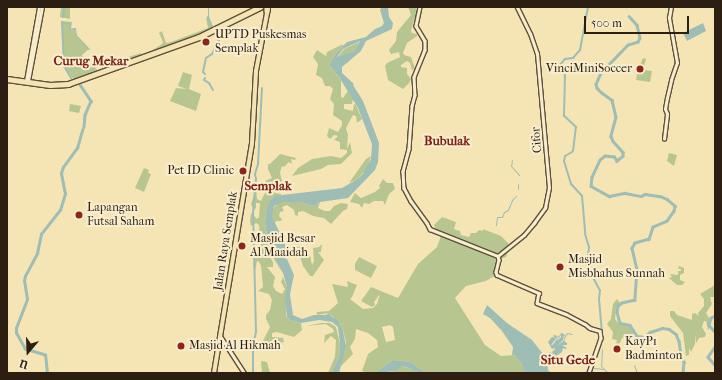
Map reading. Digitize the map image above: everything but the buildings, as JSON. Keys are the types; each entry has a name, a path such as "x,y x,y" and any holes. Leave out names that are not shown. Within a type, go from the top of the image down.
{"highway":[{"path":"209,31 255,7"},
{"path":"7,78 50,85 68,84 209,31 260,7"}],"main road":[{"name":"Jalan Raya Semplak","path":"214,373 222,341 220,336 252,143 256,71 268,8"},
{"path":"222,341 244,373"}],"street":[{"path":"27,81 40,7"},
{"path":"420,7 416,26 425,41 425,50 414,77 415,95 412,106 410,149 404,168 403,185 411,201 430,229 498,256 500,260 497,275 539,293 537,303 566,314 585,324 588,328 600,331 601,338 589,373"},
{"name":"Cifor","path":"498,256 524,235 534,224 545,208 549,188 537,54 530,34 516,7"},
{"path":"664,139 667,116 665,109 677,62 670,18 671,7"}],"green space":[{"path":"39,7 42,7 28,80 26,80"},
{"path":"61,7 70,7 70,19 60,17"},
{"path":"408,7 417,7 416,11 419,12 417,18 414,19 411,31 412,33 417,34 417,36 407,43 403,53 404,55 411,57 415,69 412,70 410,63 407,61 401,65 401,67 407,68 407,74 411,79 403,89 388,80 385,66 387,63 400,57 399,52 391,54 389,50 396,41 397,32 411,15"},
{"path":"208,17 212,28 209,30 210,32 199,37 69,84 50,85 27,83 28,80 44,83 74,80 64,66 62,21 72,22 71,29 75,28 76,35 89,49 82,55 85,63 94,66 98,71 122,63 122,59 141,53 143,56 162,44 163,42 159,33 162,31 166,43 208,28 206,18"},
{"path":"359,42 354,51 337,58 344,49"},
{"path":"344,45 336,53 329,65 341,80 341,97 343,98 348,91 353,99 352,104 344,104 344,109 353,111 354,104 356,105 362,119 357,123 356,116 353,115 346,128 348,135 347,149 350,142 352,153 341,164 328,165 321,169 292,176 298,168 312,159 331,156 341,158 347,153 347,150 340,149 340,142 334,140 338,136 334,135 330,139 327,136 329,128 338,132 342,125 342,121 333,115 334,104 330,99 333,89 330,86 325,86 322,78 316,75 318,64 313,57 317,50 326,56 327,52"},
{"name":"VinciMiniSoccer","path":"643,58 646,59 643,70 652,71 650,82 636,80 638,68"},
{"path":"183,72 192,75 189,89 201,94 196,111 170,101 176,88 187,89 178,86"},
{"path":"7,77 26,80 26,82 7,79"},
{"path":"70,104 81,106 79,113 69,111"},
{"path":"669,153 677,155 674,166 667,161"},
{"path":"280,154 296,158 295,160 291,159 292,164 289,162 284,167 282,166 280,173 282,181 274,186 275,193 281,194 281,196 274,196 269,201 265,223 269,247 282,272 272,256 270,257 273,262 273,267 267,267 275,277 273,286 276,291 282,294 285,289 281,282 283,277 287,287 286,316 290,320 301,323 302,330 294,337 277,332 272,333 272,337 283,338 284,342 261,348 270,327 266,319 266,315 270,310 272,300 269,294 258,291 263,287 261,266 257,261 255,271 253,264 256,257 261,256 261,249 259,225 256,223 251,226 250,221 251,213 257,219 259,217 260,203 256,203 256,208 254,210 251,204 254,195 252,186 256,188 257,199 261,201 267,189 265,181 272,178 268,169 268,164 270,164"},
{"path":"371,156 366,173 363,173 356,180 349,183 366,159"},
{"path":"144,168 149,170 148,173 151,174 144,192 135,188"},
{"path":"383,179 387,183 393,183 395,189 389,194 385,205 383,201 374,201 369,204 364,203 362,208 359,204 350,202 355,193 361,198 375,192 380,188 379,186"},
{"path":"280,202 300,202 313,206 320,202 318,208 325,211 330,211 334,206 341,203 348,204 347,209 343,211 331,224 324,218 313,216 303,211 298,212 298,216 295,215 294,210 287,205 282,207 284,211 280,212 279,216 282,219 281,221 276,221 275,223 271,220 272,209"},
{"path":"442,217 456,222 454,229 460,231 461,235 469,237 471,233 476,233 479,230 483,231 483,229 501,236 512,247 508,251 506,257 500,259 496,275 486,281 466,286 455,298 485,345 501,356 514,355 523,365 525,373 426,373 411,362 393,360 375,373 368,373 362,371 368,354 378,347 377,340 368,333 356,329 355,339 350,347 353,354 340,367 346,342 342,326 329,313 317,315 317,312 329,311 338,303 332,284 348,287 347,281 357,285 350,299 363,309 373,308 377,304 380,294 374,302 375,305 372,307 361,301 371,287 398,298 418,264 437,247 442,233 436,230 434,225","holes":["390,325 393,327 395,340 386,342 382,327"]},
{"path":"322,244 321,252 318,252 324,260 313,276 310,276 303,266 297,247 302,247 310,255 312,265 314,261 313,248 319,247"},
{"path":"359,257 377,266 371,278 355,270 355,264"},
{"path":"679,266 684,268 684,273 680,275 680,280 685,282 682,285 677,285 669,278 672,277 670,274 678,275 678,271 681,271 681,269 678,269"},
{"path":"715,285 715,297 710,297 712,304 706,313 709,318 709,329 708,330 706,321 704,321 702,327 706,334 705,337 699,338 696,343 696,334 695,344 691,352 689,348 689,355 686,356 683,333 670,316 670,311 674,311 677,315 692,320 692,314 695,313 699,316 698,313 704,306 704,299 700,294"},
{"path":"617,299 620,303 616,308 615,319 619,324 631,327 635,339 627,336 622,338 620,343 616,344 617,340 612,339 613,332 607,324 611,319 613,304"},
{"path":"330,323 336,327 340,344 339,357 332,373 328,373 335,357 336,340 331,336 324,343 325,335 334,332 333,329 326,324 306,326"},
{"path":"261,361 267,362 270,373 262,373"},
{"path":"402,366 421,373 384,373 396,371"}],"water":[{"path":"382,7 388,7 389,17 393,23 392,29 366,41 361,51 342,67 342,73 354,84 353,85 363,101 379,143 378,162 375,170 348,198 320,202 313,206 300,202 283,202 274,206 273,209 272,217 284,241 287,254 284,258 287,259 294,275 290,294 293,315 302,319 314,315 326,315 329,313 332,317 339,321 340,325 342,326 346,346 339,373 332,373 339,357 340,344 338,327 332,322 319,320 301,323 290,320 287,317 285,297 287,287 283,273 269,247 265,223 267,207 269,201 274,196 342,188 363,174 371,159 372,144 358,108 339,77 329,65 336,53 347,42 366,37 375,29 382,26 384,23 380,10","holes":["360,41 354,51 337,57 343,49"]},
{"path":"703,23 706,31 687,41 683,33"},
{"name":"Situ Gede","path":"487,305 507,323 532,340 547,359 548,370 551,373 525,373 522,364 514,355 512,355 513,347 502,331 490,318 483,314"},
{"path":"561,333 564,335 563,340 557,346 564,341 567,345 562,345 567,348 563,348 562,352 553,358 549,358 547,355 550,352 554,355 552,352 557,347 552,349 548,342 552,337 556,338 553,336 554,335 558,336 551,345 553,345 561,337"},
{"path":"393,360 411,362 426,373 421,373 403,366 396,371 375,373"}],"waterway":[{"path":"63,17 64,7"},
{"path":"208,7 208,17"},
{"path":"573,151 576,127 564,116 565,75 559,66 565,59 573,58 580,50 588,7"},
{"path":"629,16 637,25 640,38 638,42 628,45 601,73 596,84 597,88 612,100 616,117 611,136 613,141 623,152 623,156 617,161 614,157 605,156 600,160 592,177 591,186 609,196 625,193 641,196 645,194 660,196 667,199 675,206 674,211 667,221 653,227 649,239 635,243 632,248 637,269 635,300 622,303 618,306 617,312 620,323 630,325 637,336 644,337 650,332 662,328 669,329 676,334 679,341 681,356 684,362 683,373"},
{"path":"208,17 212,27"},
{"path":"62,22 64,66 71,78"},
{"path":"62,23 69,23 70,29 75,28 76,35 89,49"},
{"path":"205,74 203,72 206,58 212,54 219,41 214,32"},
{"path":"205,78 204,80 209,83 213,90"},
{"path":"79,83 91,101 85,115 84,127"},
{"path":"253,373 253,345 256,332 253,213 256,179 255,174 258,164 262,88"},
{"path":"47,373 45,355 25,349 16,333 16,328 27,299 24,281 25,276 37,253 41,234 60,210 65,194 61,173 63,167 77,148 82,130"},
{"path":"572,152 565,156 564,161 571,184 582,196 585,233"},
{"path":"512,160 511,166 519,175"},
{"path":"518,184 518,189"},
{"path":"496,225 497,217 502,217 516,196"},
{"path":"585,234 589,247 587,265"},
{"path":"588,268 599,289"},
{"path":"600,290 599,299 602,333"},
{"path":"715,316 711,318 709,325 715,332"},
{"path":"555,341 561,333 565,335"},
{"path":"564,338 567,333 572,334"},
{"path":"557,340 552,345 555,348 564,339"},
{"path":"715,347 708,357 715,365"},
{"path":"602,349 601,366 608,373"},
{"path":"634,365 637,373"},
{"path":"594,368 603,369"}],"place":[{"name":"UPTD Puskesmas Semplak","path":"206,42"},
{"name":"VinciMiniSoccer","path":"640,69"},
{"name":"Pet ID Clinic","path":"243,171"},
{"name":"Lapangan Futsal Saham","path":"79,215"},
{"name":"Masjid Besar Al Maaidah","path":"242,246"},
{"name":"Masjid Misbhahus Sunnah","path":"560,267"},
{"name":"Masjid Al Hikmah","path":"181,346"},
{"name":"KayP1 Badminton","path":"617,349"}],"district":[{"name":"Curug Mekar","path":"91,61"},
{"name":"Bubulak","path":"447,141"},
{"name":"Semplak","path":"268,186"},
{"name":"Situ Gede","path":"568,360"}]}
